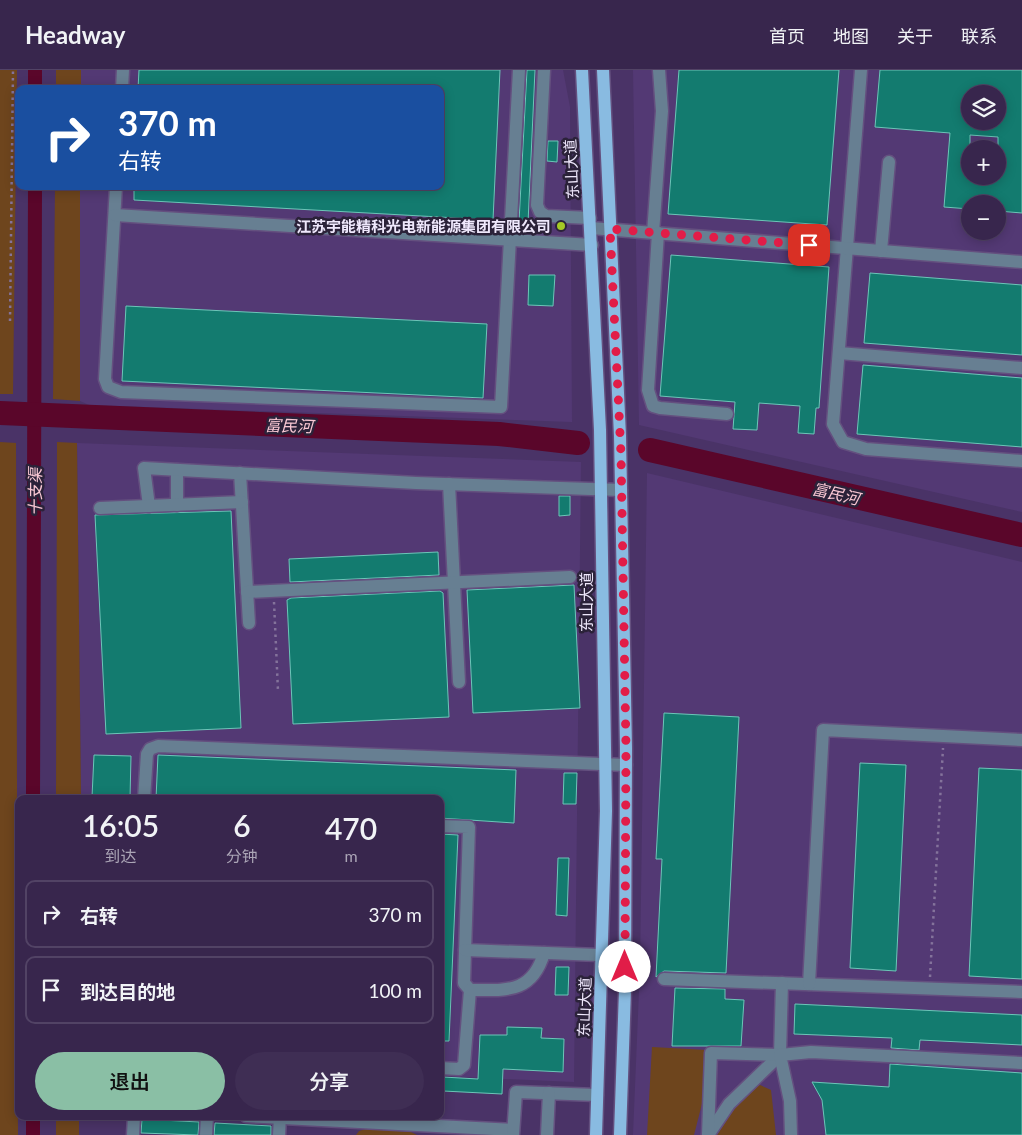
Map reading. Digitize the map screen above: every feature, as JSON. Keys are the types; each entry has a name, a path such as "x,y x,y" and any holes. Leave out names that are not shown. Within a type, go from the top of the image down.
{"main road":[{"name":"东山大道","path":"582,70 592,245 602,489 606,765 596,1135"},
{"path":"603,70 621,490 626,765 625,956 620,1135"}],"lane":[{"path":"122,85 123,70"},
{"path":"116,190 105,379 108,387 121,392 501,407 519,70"},
{"path":"544,70 537,205 540,212 546,216 590,223 610,229 1022,262"},
{"path":"659,70 662,111 655,233 649,400 653,406 660,408 727,414"},
{"path":"861,70 833,424 843,442 866,449 1022,461"},
{"path":"881,251 889,162"},
{"path":"115,215 592,245"},
{"path":"838,352 1022,368"},
{"path":"149,506 144,468 449,484 621,490"},
{"path":"177,470 177,505"},
{"path":"240,473 249,623"},
{"path":"449,484 459,682"},
{"path":"100,508 242,502"},
{"path":"247,592 570,577"},
{"path":"809,984 823,730 1022,740"},
{"path":"144,795 145,762 150,749 158,746 626,765"},
{"path":"444,826 469,827 464,983 470,990 467,1057 460,1069 444,1068"},
{"path":"465,950 625,956"},
{"path":"470,990 500,990 525,984 534,977 540,968 544,953"},
{"path":"664,979 1022,992"},
{"path":"782,983 780,1054 790,1101 791,1135"},
{"path":"708,1135 711,1053 780,1054 812,1052 1022,1064"},
{"path":"708,1135 729,1104 780,1054"},
{"path":"358,1120 429,1130 513,1133 516,1092 597,1096"},
{"path":"547,1135 549,1093"},
{"path":"133,1135 134,1120"},
{"path":"206,1135 207,1120"},
{"path":"279,1135 280,1120"},
{"path":"350,1135 351,1120"}],"path":[{"path":"10,321 13,70"},
{"path":"274,591 278,691"},
{"path":"929,989 943,736"}],"shaded area":[{"path":"0,70 17,70 17,85 15,85 13,394 0,394"},
{"path":"56,70 81,70 81,85 56,85"},
{"path":"81,70 563,70 570,107 572,422 89,405 80,401 80,190 444,190 444,85 81,85"},
{"path":"633,70 1022,70 1022,512 639,425"},
{"path":"55,190 80,190 80,401 53,399"},
{"path":"0,442 16,443 17,795 15,795 15,1120 18,1120 18,1135 0,1135"},
{"path":"57,442 77,443 81,795 56,795"},
{"path":"77,443 581,462 574,1082 444,1076 444,795 81,795"},
{"path":"647,473 1022,562 1022,1135 633,1135 640,967"},
{"path":"652,1047 707,1050 705,1092 694,1135 647,1135"},
{"path":"760,1085 771,1090 776,1135 717,1135 742,1099"},
{"path":"56,1120 79,1120 79,1135 56,1135"},
{"path":"366,1129 411,1132 417,1135 356,1135 359,1131"}],"building":[{"path":"139,70 500,70 493,220 134,200 134,190 444,190 444,85 138,85"},
{"path":"527,70 535,70 528,223 519,222"},
{"path":"679,70 839,70 827,225 668,214"},
{"path":"880,70 1022,70 1022,213 1006,212 1006,195 961,195 961,208 944,207 950,133 875,127"},
{"path":"548,141 558,141 557,162 547,161"},
{"path":"671,255 829,267 819,408 816,408 814,434 798,433 800,406 759,403 757,430 733,429 735,402 660,396"},
{"path":"870,273 1022,285 1022,355 864,343"},
{"path":"529,275 555,275 553,306 528,305"},
{"path":"126,306 487,324 483,398 122,381"},
{"path":"863,365 1022,378 1022,447 857,434"},
{"path":"559,496 570,496 570,515 559,516"},
{"path":"231,511 241,728 106,734 95,515"},
{"path":"438,552 439,575 290,582 289,559"},
{"path":"574,585 580,708 473,713 467,590"},
{"path":"440,591 443,593 449,717 293,724 287,600 291,598"},
{"path":"664,713 739,717 726,973 664,971 656,977 662,859 656,859"},
{"path":"94,755 131,756 130,795 92,795"},
{"path":"158,755 516,770 514,823 444,818 444,795 156,795"},
{"path":"860,763 906,765 896,971 850,968"},
{"path":"979,768 1022,770 1022,979 969,976"},
{"path":"564,773 577,773 576,804 563,804"},
{"path":"444,834 458,835 449,1041 444,1041"},
{"path":"558,858 569,858 567,916 556,915"},
{"path":"556,967 569,967 568,995 555,995"},
{"path":"675,988 725,989 725,999 744,1000 741,1046 672,1046"},
{"path":"795,1004 1022,1015 1022,1045 920,1040 919,1050 891,1048 892,1038 794,1034"},
{"path":"507,1027 542,1028 541,1038 564,1039 563,1072 503,1069 502,1094 444,1091 444,1077 478,1079 480,1035 507,1035"},
{"path":"890,1064 1022,1073 1022,1135 826,1135 822,1100 812,1082 889,1087"},
{"path":"142,1120 199,1122 198,1135 141,1133"},
{"path":"215,1123 271,1126 271,1135 214,1135"}],"waterway":[{"name":"十支渠","path":"35,70 35,85"},
{"name":"十支渠","path":"33,795 35,190"},
{"name":"富民河","path":"0,413 499,434 578,443"},
{"name":"富民河","path":"650,450 1022,535"},
{"name":"十支渠","path":"33,1120 33,1135"}],"place":[{"name":"江苏宇能精科光电新能源集团有限公司","path":"561,226"}],"route":[{"path":"625,967 626,748 621,454 610,229 809,245"}]}
